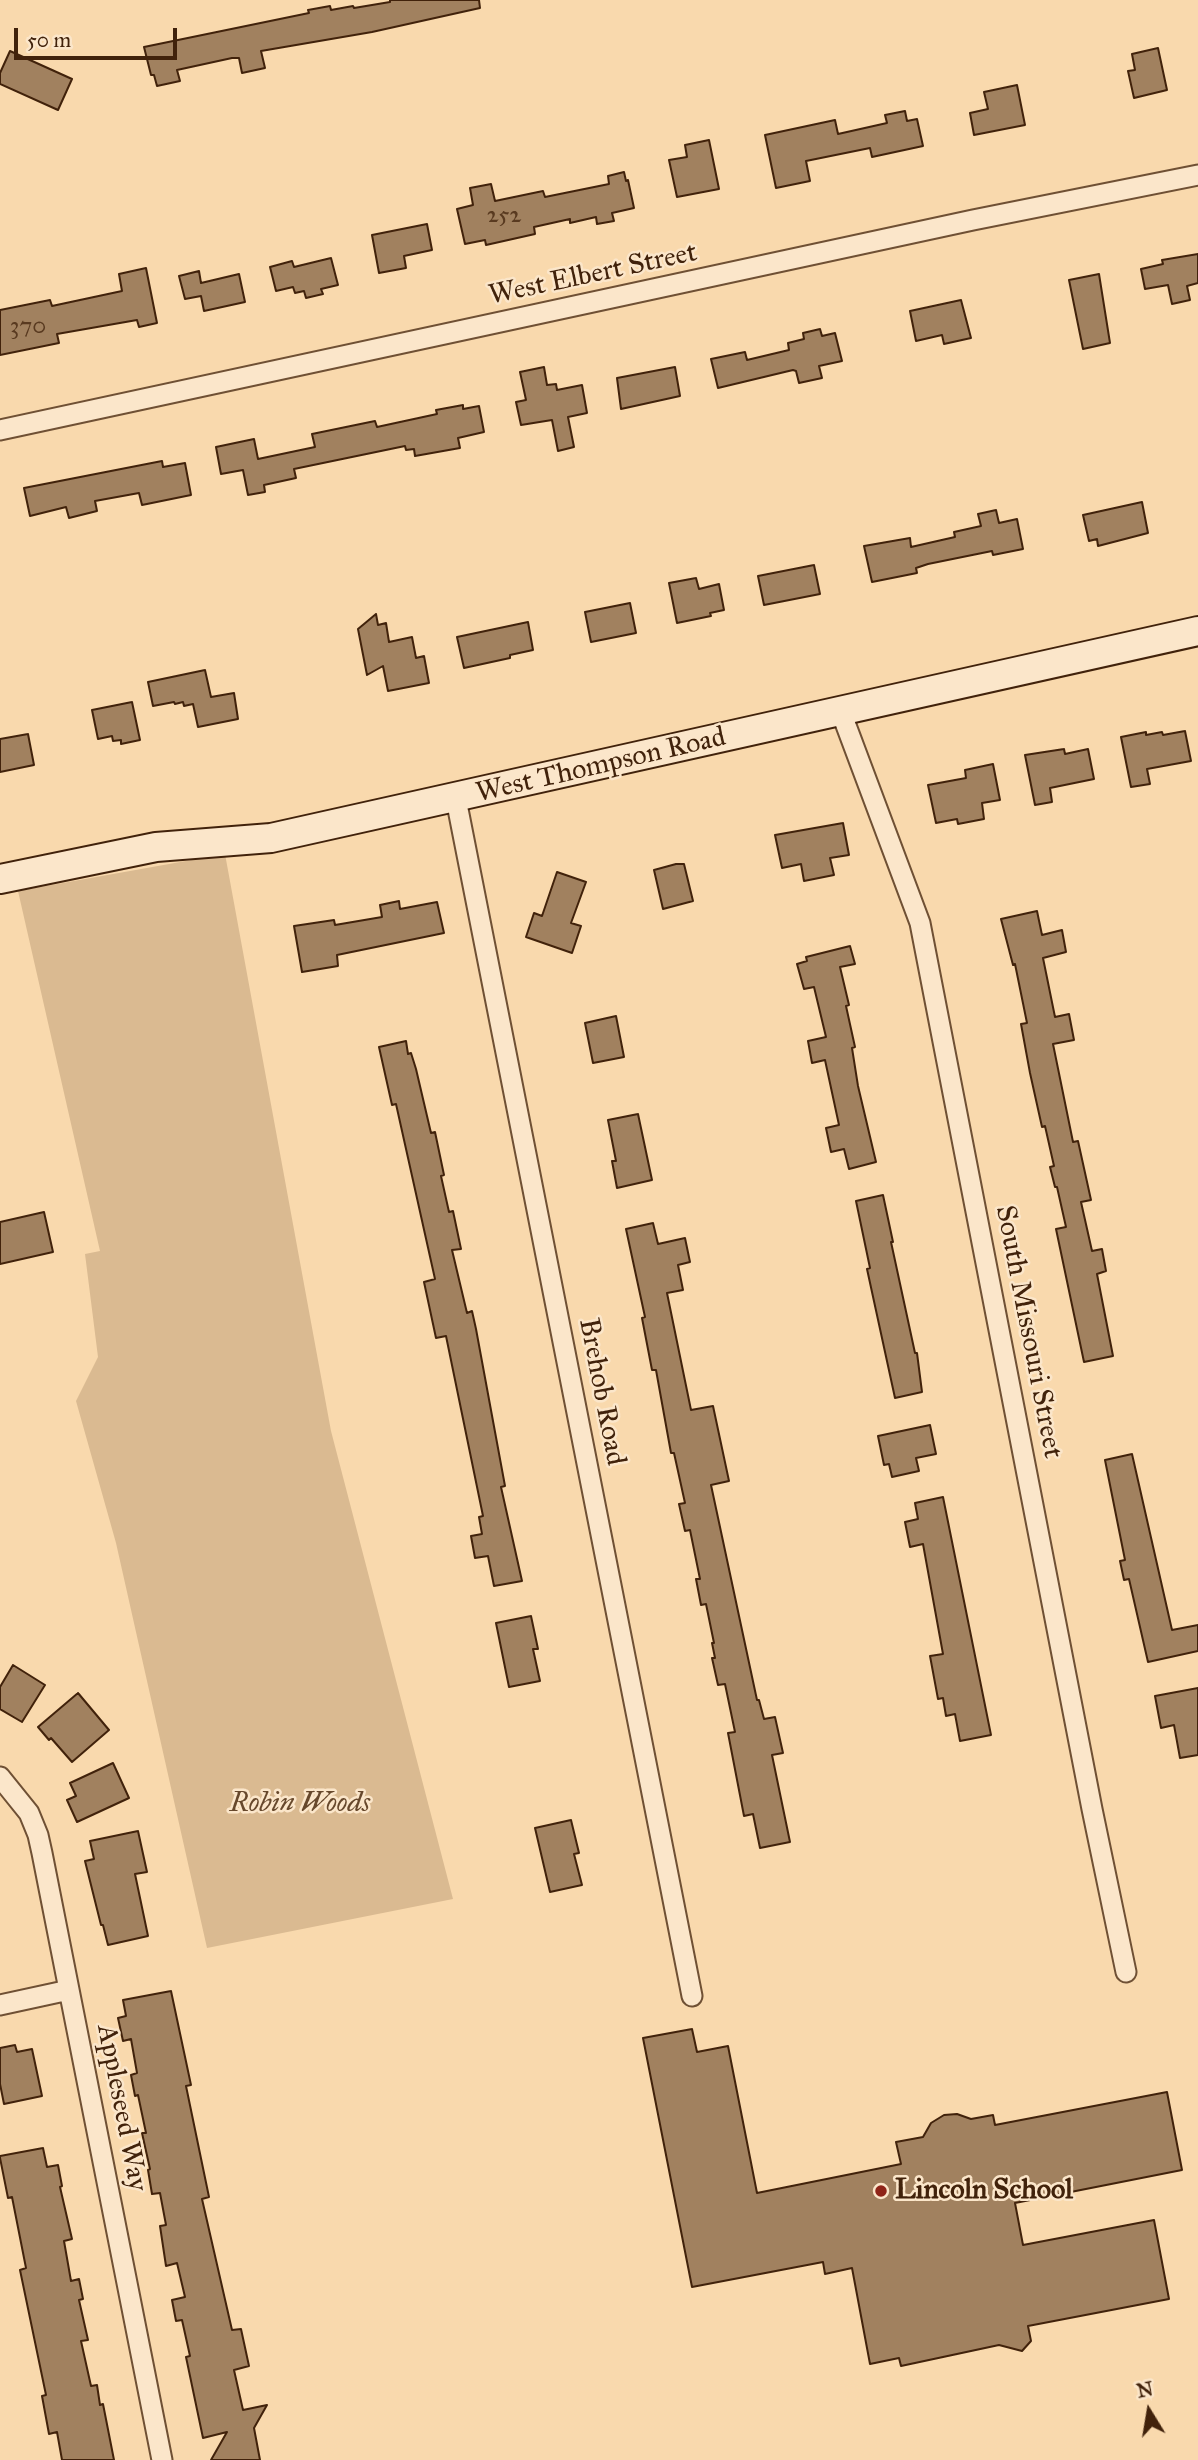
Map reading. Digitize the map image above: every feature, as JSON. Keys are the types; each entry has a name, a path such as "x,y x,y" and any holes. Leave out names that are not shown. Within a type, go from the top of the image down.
{"main road":[{"name":"West Thompson Road","path":"0,879 156,846 271,838 456,799 1198,631"}],"street":[{"name":"West Elbert Street","path":"0,430 973,220 1198,176"},
{"name":"South Missouri Street","path":"841,712 920,922 1126,1972"},
{"name":"Brehob Road","path":"456,799 692,1996"},
{"name":"Appleseed Way","path":"0,1777 29,1813 38,1835 162,2460"},
{"path":"0,2005 69,1990"}],"green space":[{"name":"Robin Woods","path":"225,854 331,1431 453,1899 207,1948 116,1543 76,1401 98,1357 85,1254 100,1251 18,891"}],"building":[{"path":"390,0 479,0 480,8 372,32 261,51 265,68 242,73 239,58 232,58 177,70 180,81 157,86 154,75 151,75 144,47 309,13 308,10 330,6 331,10 354,8"},
{"path":"1158,48 1167,90 1134,98 1128,71 1135,70 1132,54"},
{"path":"10,51 72,79 58,110 0,84 0,73"},
{"path":"1017,85 1025,125 974,135 970,113 988,109 984,92"},
{"path":"905,111 907,121 917,119 923,146 872,157 870,148 806,161 810,181 776,188 765,135 835,120 838,134 887,123 885,115"},
{"path":"709,140 719,189 677,197 669,160 687,157 685,145"},
{"path":"624,172 634,208 612,213 614,221 597,224 596,217 570,223 570,219 534,227 535,234 486,245 485,240 465,244 457,209 473,205 470,188 491,184 495,201 543,191 545,197 609,184 608,176"},
{"path":"427,224 432,250 404,256 406,268 379,273 372,235"},
{"path":"1198,254 1198,283 1187,286 1190,300 1172,304 1168,285 1145,289 1141,269 1163,264 1162,260"},
{"path":"331,258 338,285 321,289 323,294 306,298 304,291 295,293 293,287 276,291 270,267 292,261 294,267"},
{"path":"146,268 157,323 139,327 137,320 57,334 59,343 0,355 0,310 50,300 52,306 122,291 119,274"},
{"path":"199,271 201,283 239,274 245,302 204,311 201,296 185,299 179,276"},
{"path":"1099,274 1110,343 1083,349 1069,280"},
{"path":"961,300 971,338 944,344 942,335 916,341 910,311"},
{"path":"820,329 822,336 835,333 842,361 819,366 822,378 799,383 796,371 793,370 718,388 711,359 745,352 747,360 789,350 788,343 804,339 803,333"},
{"path":"544,367 547,385 556,384 557,390 582,385 587,413 568,417 574,447 558,451 552,420 521,425 516,402 526,400 520,372"},
{"path":"675,367 680,396 621,409 617,378"},
{"path":"463,405 463,409 479,406 484,432 458,438 460,448 415,456 414,449 406,450 405,446 294,469 296,478 264,485 265,492 248,495 243,470 221,474 216,447 254,439 258,459 315,447 312,434 375,421 377,427 437,414 436,410"},
{"path":"162,461 163,467 185,463 191,495 142,505 139,493 95,501 97,511 69,518 66,507 30,516 24,488"},
{"path":"1142,502 1148,533 1098,546 1097,539 1089,541 1083,515"},
{"path":"996,510 999,523 1017,519 1023,549 993,555 992,551 928,564 916,568 917,573 872,582 864,546 910,538 911,547 955,537 954,532 981,526 978,514"},
{"path":"814,565 820,594 764,605 758,576"},
{"path":"696,578 699,589 719,584 724,610 710,613 711,616 677,623 669,583"},
{"path":"630,603 636,633 591,642 585,612"},
{"path":"376,614 378,625 386,623 389,642 412,637 416,658 424,656 429,683 388,691 383,666 367,675 358,629"},
{"path":"528,622 533,650 464,668 457,637"},
{"path":"205,670 211,697 234,693 238,719 198,727 193,704 184,706 183,702 174,702 153,706 148,682"},
{"path":"132,702 140,740 121,744 121,740 113,741 112,736 98,739 92,710"},
{"path":"1185,731 1191,761 1147,769 1150,784 1131,787 1121,737 1146,732 1146,735 1162,732 1163,735"},
{"path":"28,734 34,765 0,772 0,739"},
{"path":"1064,749 1065,754 1088,749 1094,779 1050,788 1052,802 1035,805 1025,755"},
{"path":"993,764 1000,800 982,803 984,819 958,824 957,819 936,823 928,785 966,778 965,770"},
{"path":"843,823 849,855 830,858 834,875 804,881 801,864 782,868 775,835"},
{"path":"684,864 693,901 663,909 654,870"},
{"path":"557,872 586,882 571,923 581,926 572,953 526,937 534,913 542,916"},
{"path":"399,901 400,909 437,902 444,933 337,955 338,966 302,972 294,926 334,920 335,925 382,917 380,905"},
{"path":"1037,911 1042,935 1062,930 1066,952 1043,958 1055,1017 1069,1014 1074,1040 1053,1044 1073,1142 1078,1141 1091,1200 1081,1202 1092,1251 1102,1249 1106,1271 1097,1274 1113,1356 1084,1362 1056,1229 1066,1227 1050,1167 1054,1166 1045,1126 1042,1127 1030,1073 1021,1024 1027,1023 1015,964 1013,965 1001,919"},
{"path":"850,946 855,964 840,967 849,1005 846,1006 855,1047 852,1048 858,1086 876,1162 849,1169 844,1149 831,1152 826,1128 839,1125 825,1060 812,1063 808,1041 826,1037 814,987 804,989 797,964 807,961 806,957"},
{"path":"616,1016 624,1057 593,1063 585,1023"},
{"path":"406,1041 408,1054 411,1053 416,1069 431,1133 435,1132 449,1212 453,1211 461,1249 452,1250 467,1313 472,1311 476,1329 505,1486 501,1487 522,1581 494,1586 488,1556 475,1558 471,1536 482,1534 479,1517 483,1516 446,1336 436,1338 424,1282 435,1279 396,1104 392,1105 379,1047"},
{"path":"638,1114 652,1180 617,1188 612,1161 616,1161 608,1120"},
{"path":"883,1195 917,1353 922,1392 895,1398 867,1269 870,1268 856,1201"},
{"path":"44,1212 53,1252 0,1264 0,1222"},
{"path":"653,1223 658,1244 685,1238 690,1262 678,1265 683,1290 667,1293 691,1410 713,1406 729,1481 711,1485 757,1700 764,1719 775,1717 783,1753 772,1755 790,1842 760,1848 753,1814 744,1816 728,1733 735,1732 725,1684 718,1685 712,1658 715,1658 714,1643 706,1604 701,1605 696,1579 700,1579 690,1530 685,1531 679,1504 685,1503 674,1453 671,1453 656,1370 652,1370 642,1318 645,1317 626,1229"},
{"path":"930,1425 936,1454 916,1458 919,1471 892,1477 889,1464 884,1465 878,1436"},
{"path":"1132,1454 1172,1630 1198,1625 1198,1651 1148,1662 1129,1579 1124,1580 1120,1561 1125,1560 1105,1460"},
{"path":"943,1497 991,1735 960,1741 955,1714 946,1716 943,1698 938,1699 930,1656 943,1654 923,1544 910,1547 905,1522 918,1519 915,1503"},
{"path":"531,1616 538,1649 533,1649 540,1681 509,1687 496,1623"},
{"path":"13,1665 45,1685 22,1722 0,1709 0,1687"},
{"path":"1198,1688 1198,1755 1180,1758 1174,1725 1161,1728 1155,1696"},
{"path":"78,1693 109,1730 72,1762 38,1727"},
{"path":"113,1763 129,1798 77,1822 67,1800 76,1796 70,1783"},
{"path":"571,1820 579,1853 574,1854 582,1885 550,1892 535,1828"},
{"path":"138,1831 147,1872 135,1874 148,1936 108,1945 85,1861 94,1859 90,1841"},
{"path":"171,1991 191,2085 186,2086 209,2197 202,2199 232,2330 241,2329 249,2366 234,2370 243,2410 267,2405 254,2428 260,2460 211,2460 227,2432 203,2438 186,2357 190,2356 182,2320 176,2321 172,2300 185,2297 177,2263 166,2266 160,2226 166,2225 160,2193 152,2194 142,2133 146,2133 131,2075 137,2073 131,2039 123,2041 118,2018 126,2016 123,2000"},
{"path":"692,2029 697,2052 728,2046 757,2193 901,2164 896,2142 923,2137 931,2123 944,2115 957,2114 971,2119 993,2115 995,2125 1167,2092 1182,2170 1015,2203 1023,2245 1154,2220 1169,2299 1028,2326 1031,2341 1022,2351 999,2345 901,2366 899,2358 870,2364 852,2268 825,2274 823,2262 692,2287 643,2038"},
{"path":"15,2045 17,2052 32,2049 42,2096 4,2104 0,2084 0,2048"},
{"path":"43,2148 47,2167 58,2165 60,2187 72,2239 64,2241 71,2281 79,2279 83,2299 79,2300 88,2340 81,2341 91,2386 97,2385 100,2405 103,2404 114,2460 62,2460 57,2432 49,2434 42,2396 46,2395 20,2270 26,2268 12,2197 8,2198 0,2158"}],"place":[{"name":"Lincoln School","path":"881,2191"}]}
